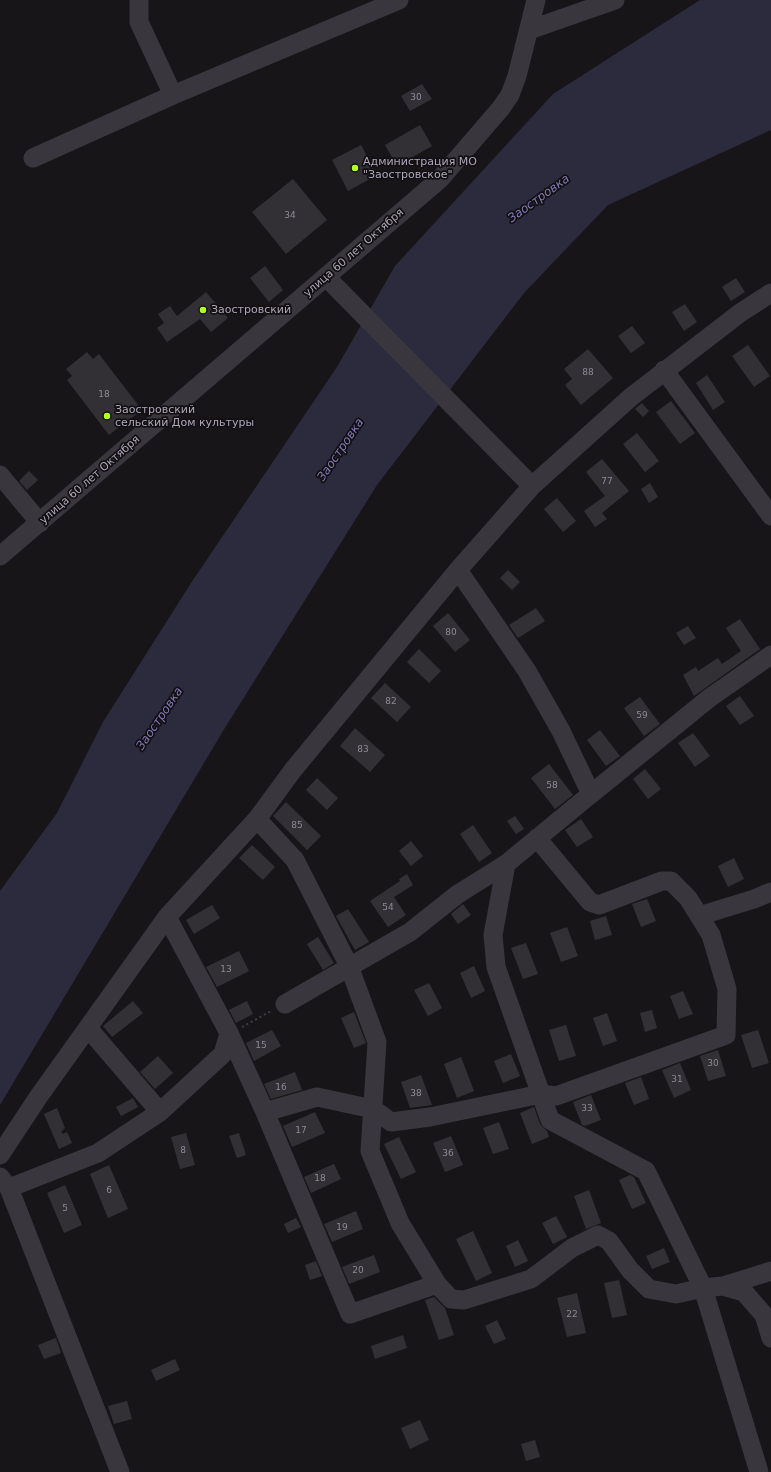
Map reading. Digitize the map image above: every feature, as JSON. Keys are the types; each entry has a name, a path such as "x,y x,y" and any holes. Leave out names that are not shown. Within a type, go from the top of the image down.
{"street":[{"path":"139,0 139,22 173,95"},
{"path":"33,158 173,95 399,0"},
{"name":"улица 60 лет Октября","path":"0,556 440,179 501,108 510,95 517,76 536,0"},
{"path":"529,30 615,0"},
{"path":"326,277 460,411 532,486"},
{"path":"0,1155 39,1096 167,917 256,819 293,770 458,570 532,486 631,397 664,370 740,313 771,292"},
{"path":"664,370 771,516"},
{"path":"0,475 40,522"},
{"path":"458,570 526,671 561,731 591,794"},
{"path":"285,1004 410,932 458,894 506,864 708,699 771,655"},
{"path":"256,819 295,860 349,966 377,1042 370,1151 400,1223 437,1284 452,1299 464,1300 531,1278 572,1248 598,1235 609,1241 630,1270 649,1289 676,1294 703,1288 723,1286 771,1271"},
{"path":"265,1112 317,1097 373,1110 392,1122 430,1117 541,1094 556,1096 726,1035 727,989 711,935 688,898 671,880 662,881 599,905 590,902 537,838"},
{"path":"506,864 492,935 496,967 550,1120 646,1171 703,1288 759,1472"},
{"path":"698,916 754,900 771,892"},
{"path":"167,917 229,1033 265,1112 350,1314 437,1284"},
{"path":"88,1028 160,1112"},
{"path":"120,1472 5,1183 98,1153 160,1112 223,1054 229,1033"},
{"path":"723,1286 744,1292 764,1315 771,1338"}],"path":[{"path":"229,1033 285,1004"}],"water":[{"name":"Заостровка","path":"700,0 771,0 771,130 608,205 524,293 377,485 223,731 0,1105 0,891 57,813 103,722 191,583 337,367 395,266 553,94"}],"building":[{"path":"422,84 432,99 410,111 401,96"},
{"path":"420,125 432,146 397,166 385,145"},
{"name":"Администрация МО \"Заостровское\"","path":"361,145 377,175 348,191 332,160"},
{"path":"293,179 327,220 286,254 252,212"},
{"path":"265,266 283,290 269,302 250,278"},
{"path":"736,278 745,292 731,301 722,287"},
{"path":"206,292 228,318 211,332 200,319 167,342 157,328 164,323 158,314 170,306 177,316"},
{"path":"685,304 697,322 684,331 672,312"},
{"path":"632,326 645,343 631,353 618,336"},
{"path":"748,345 770,376 754,387 732,356"},
{"path":"588,349 613,378 581,405 565,385 572,379 564,369"},
{"path":"87,352 93,359 99,354 142,410 109,435 67,380 72,376 66,369"},
{"path":"707,375 725,402 713,410 696,383"},
{"path":"671,401 695,433 680,444 656,412"},
{"path":"642,403 649,411 643,417 635,409"},
{"path":"637,433 659,461 645,472 623,444"},
{"path":"602,459 629,491 602,513 607,519 595,527 584,511 605,496 586,472"},
{"path":"29,471 38,480 27,490 19,481"},
{"path":"650,483 658,497 649,503 641,489"},
{"path":"557,498 576,521 563,532 544,509"},
{"path":"508,570 520,582 512,590 500,578"},
{"path":"536,608 545,621 518,638 509,625"},
{"path":"448,613 470,640 455,652 433,626"},
{"path":"740,619 760,649 694,696 683,675 696,667 698,671 718,658 722,664 741,651 726,628"},
{"path":"688,626 696,638 684,645 676,633"},
{"path":"419,649 441,671 429,683 407,662"},
{"path":"385,683 411,707 397,722 371,698"},
{"path":"740,696 754,716 740,725 726,706"},
{"path":"640,697 660,724 644,736 624,708"},
{"path":"355,728 385,755 370,772 340,746"},
{"path":"600,730 620,756 606,766 587,740"},
{"path":"693,733 710,756 695,767 678,743"},
{"path":"549,764 573,795 555,809 531,778"},
{"path":"645,769 661,789 648,799 633,779"},
{"path":"317,778 338,798 327,810 306,790"},
{"path":"286,802 321,836 307,850 273,816"},
{"path":"515,816 524,829 516,834 507,821"},
{"path":"581,819 593,837 577,847 565,830"},
{"path":"473,825 492,853 479,862 460,834"},
{"path":"411,841 423,856 411,866 399,851"},
{"path":"252,845 275,867 263,880 239,858"},
{"path":"734,858 744,879 728,887 718,866"},
{"path":"407,874 413,885 394,897 406,915 388,927 370,901 400,881 399,879"},
{"path":"647,899 656,921 641,927 632,904"},
{"path":"463,904 471,915 458,924 451,914"},
{"path":"212,905 220,918 194,934 186,920"},
{"path":"348,909 369,942 355,950 336,916"},
{"path":"606,916 612,935 595,940 590,921"},
{"path":"567,927 578,956 561,962 550,933"},
{"path":"318,937 334,963 323,970 307,944"},
{"path":"526,943 538,974 523,979 511,948"},
{"path":"239,951 249,971 217,987 206,967"},
{"path":"474,966 485,991 471,998 460,973"},
{"path":"429,983 442,1008 428,1016 414,990"},
{"path":"683,991 693,1014 679,1019 670,996"},
{"path":"133,1001 143,1013 112,1037 103,1026"},
{"path":"247,1001 253,1014 236,1023 229,1010"},
{"path":"652,1010 657,1028 645,1032 640,1013"},
{"path":"354,1012 366,1043 354,1048 341,1018"},
{"path":"607,1013 617,1041 603,1046 593,1018"},
{"path":"566,1025 576,1056 559,1061 549,1030"},
{"path":"272,1030 281,1046 254,1061 246,1043"},
{"path":"758,1030 769,1063 752,1068 741,1035"},
{"path":"718,1050 726,1076 708,1081 700,1056"},
{"path":"511,1054 520,1076 503,1083 494,1061"},
{"path":"158,1056 173,1073 155,1089 140,1072"},
{"path":"461,1057 474,1091 457,1098 444,1064"},
{"path":"680,1063 691,1090 674,1098 662,1070"},
{"path":"295,1072 302,1090 271,1099 264,1084"},
{"path":"421,1075 432,1105 410,1108 401,1082"},
{"path":"641,1077 649,1099 634,1105 625,1083"},
{"path":"591,1095 601,1120 585,1126 582,1125 573,1102"},
{"path":"133,1098 138,1107 121,1116 116,1107"},
{"path":"534,1107 540,1124 547,1131 549,1137 532,1144 520,1113"},
{"path":"57,1108 65,1128 61,1132 63,1134 67,1132 72,1143 59,1149 44,1114"},
{"path":"315,1112 325,1133 292,1147 283,1126"},
{"path":"499,1122 509,1149 493,1154 483,1128"},
{"path":"186,1133 195,1165 180,1169 171,1137"},
{"path":"239,1133 246,1155 237,1158 229,1136"},
{"path":"451,1136 463,1165 445,1172 433,1143"},
{"path":"399,1137 416,1172 401,1179 384,1144"},
{"path":"334,1164 341,1179 311,1193 304,1177"},
{"path":"109,1165 128,1209 108,1218 90,1174"},
{"path":"630,1175 634,1177 646,1203 632,1209 619,1180"},
{"path":"65,1185 82,1225 64,1233 47,1193"},
{"path":"589,1190 601,1223 586,1229 574,1196"},
{"path":"356,1211 363,1229 332,1242 324,1224"},
{"path":"556,1216 567,1237 553,1244 542,1223"},
{"path":"296,1218 301,1227 288,1233 284,1224"},
{"path":"473,1231 492,1273 476,1281 456,1239"},
{"path":"518,1240 528,1261 515,1267 506,1246"},
{"path":"664,1248 670,1262 652,1269 646,1256"},
{"path":"374,1255 380,1272 349,1284 342,1267"},
{"path":"316,1261 322,1276 310,1280 305,1265"},
{"path":"619,1280 627,1315 612,1318 604,1283"},
{"path":"577,1293 586,1333 567,1337 557,1298"},
{"path":"434,1297 445,1308 454,1335 439,1340 425,1300"},
{"path":"497,1320 506,1339 494,1344 485,1326"},
{"path":"403,1335 407,1348 375,1359 371,1346"},
{"path":"56,1338 61,1353 44,1359 38,1345"},
{"path":"175,1359 180,1370 156,1381 151,1370"},
{"path":"127,1401 132,1419 114,1424 108,1406"},
{"path":"420,1420 429,1440 410,1449 401,1428"},
{"path":"535,1440 540,1457 526,1461 521,1444"}],"place":[{"name":"Администрация МО \"Заостровское\"","path":"355,168"},
{"name":"Заостровский","path":"203,310"},
{"name":"Заостровский сельский Дом культуры","path":"107,416"}]}
